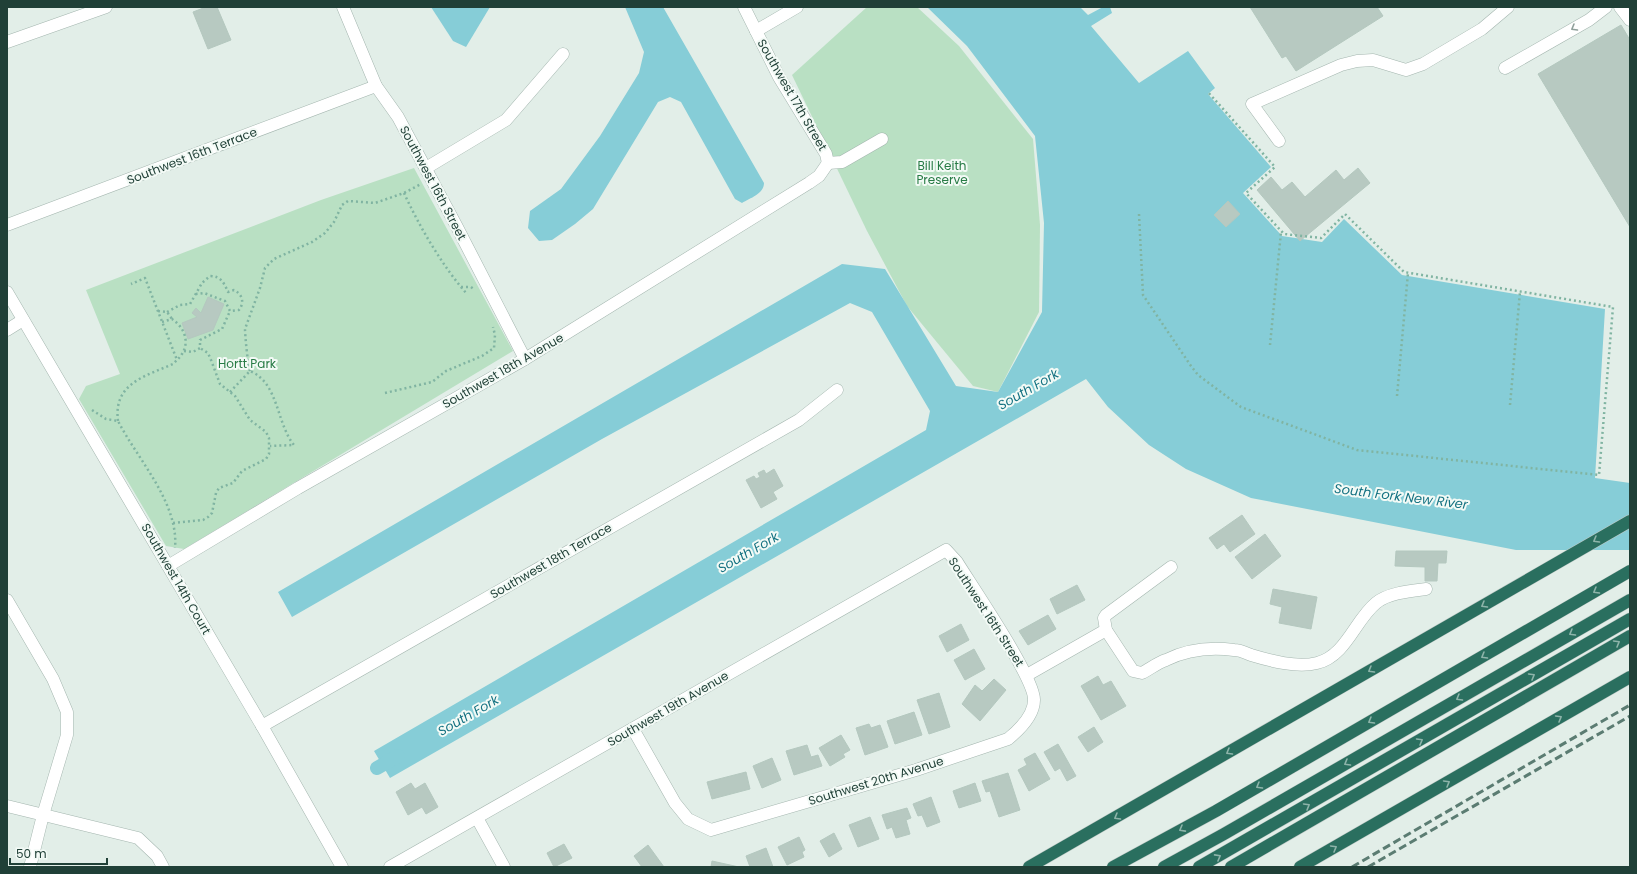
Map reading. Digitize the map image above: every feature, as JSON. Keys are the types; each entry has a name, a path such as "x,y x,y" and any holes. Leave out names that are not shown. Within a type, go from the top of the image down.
{"highway":[{"path":"1029,867 1630,521"},
{"path":"1113,867 1216,811 1630,571"},
{"path":"1164,867 1630,600"},
{"path":"1199,867 1630,620"},
{"path":"1231,867 1630,636"},
{"path":"1300,867 1630,677"}],"street":[{"path":"7,42 106,7"},
{"name":"Southwest 16th Street","path":"343,7 376,86 398,118 426,168 525,359"},
{"name":"Southwest 17th Street","path":"744,7 780,78 826,154 828,163"},
{"path":"756,31 780,11 797,7"},
{"path":"1279,141 1252,104 1341,65 1357,61 1373,60 1406,70 1423,64 1482,29 1508,7"},
{"path":"1505,68 1589,20 1606,7"},
{"path":"1620,7 1630,20"},
{"path":"426,168 506,120 563,54"},
{"name":"Southwest 16th Terrace","path":"7,225 376,86"},
{"path":"828,163 842,162 882,139"},
{"name":"Southwest 18th Avenue","path":"168,566 298,488 525,359 809,183 819,176 828,163"},
{"name":"Southwest 14th Court","path":"7,292 262,726 342,867"},
{"path":"7,330 23,320"},
{"name":"Southwest 18th Terrace","path":"262,726 799,420 837,390"},
{"name":"Southwest 16th Street","path":"946,550 957,562 1027,675"},
{"name":"Southwest 19th Avenue","path":"390,867 946,550"},
{"path":"1171,567 1104,618 1106,630 1133,671 1142,673 1164,660 1185,652 1209,649 1236,650 1268,660 1303,665 1317,663 1326,660 1336,653 1377,603 1398,594 1426,589"},
{"path":"7,600 53,679 67,712 67,735 43,815 30,867"},
{"path":"1027,675 1106,630"},
{"name":"Southwest 20th Avenue","path":"633,729 675,803 688,819 711,830 916,770 1008,739 1018,732 1028,717 1034,699 1027,675"},
{"path":"7,806 138,838 157,856 163,867"},
{"path":"477,818 504,867"}],"path":[{"path":"1139,214 1143,295 1198,375 1241,407 1357,450 1599,476 1599,452 1613,307 1404,272 1345,214 1321,238 1284,234 1246,193 1275,167 1207,91"},
{"path":"270,446 294,445 284,431 269,387 258,375 250,371 248,367 248,353 244,336 245,329 260,288 265,268 274,259 312,242 325,233 334,222 342,205 348,201 375,203 404,193 424,182"},
{"path":"404,193 412,212 438,254 467,294"},
{"path":"1270,345 1282,232"},
{"path":"1397,396 1408,273"},
{"path":"158,311 167,312 180,305 190,304 207,277 217,277 224,283 228,292 234,290 241,295 241,307 236,311 230,311"},
{"path":"131,284 145,278 177,360"},
{"path":"461,287 470,287 478,294"},
{"path":"1510,405 1520,292"},
{"path":"196,294 204,293 225,302 230,311"},
{"path":"200,348 200,340 222,329 230,311"},
{"path":"167,312 183,330 186,340 184,351 177,360 168,366 141,377 129,385 119,404 118,421 169,508 175,537 174,552"},
{"path":"162,322 172,319"},
{"path":"384,392 432,382 453,367 488,353 494,348 495,341 494,329 491,322"},
{"path":"184,351 193,352 200,348"},
{"path":"173,523 203,520 208,518 212,513 216,493 219,488 232,483 246,468 266,459 270,454 269,438 266,432 250,420 239,401 220,384 208,353 200,348"},
{"path":"230,392 250,371"},
{"path":"88,407 99,416 118,421"}],"green space":[{"name":"Bill Keith Preserve","path":"867,7 917,7 959,46 1033,139 1040,225 1039,312 998,392 973,386 907,306 867,231 792,75"},
{"name":"Hortt Park","path":"414,168 513,351 184,549 166,546 79,399 86,386 120,374 86,290 321,200"}],"water":[{"path":"431,7 490,7 466,47 453,41"},
{"path":"625,7 663,7 764,183 762,190 742,203 735,199 681,102 670,97 658,102 593,209 552,240 539,241 528,228 530,211 561,189 600,136 639,73 644,52"},
{"name":"South Fork New River","path":"927,7 1080,7 1088,15 1103,7 1110,7 1112,13 1091,26 1139,83 1188,51 1215,88 1208,94 1271,167 1243,193 1282,236 1322,242 1344,219 1402,275 1605,309 1595,478 1630,483 1630,550 1516,550 1251,498 1186,469 1149,445 1108,407 1086,379 390,778 374,751 926,430 930,411 872,312 850,303 602,439 292,617 278,592 842,264 885,269 956,386 998,392 1042,312 1044,223 1035,136 967,46"}],"building":[{"path":"206,7 217,7 231,40 208,49 193,12"},
{"path":"1250,7 1377,7 1383,16 1296,71 1286,56 1282,58"},
{"path":"1621,25 1630,40 1630,227 1538,74"},
{"path":"1358,168 1370,183 1300,241 1257,190 1271,177 1282,190 1292,182 1305,197 1336,170 1344,180"},
{"path":"1228,201 1240,214 1226,227 1214,215"},
{"path":"208,297 224,304 213,330 188,339 182,323 197,317 192,313 196,308 201,313"},
{"path":"774,469 783,486 773,492 777,499 761,508 746,480 754,476 756,479 760,477 758,473 764,470 766,474"},
{"path":"1242,515 1255,534 1230,552 1224,544 1217,549 1209,538"},
{"path":"1265,534 1281,556 1252,579 1235,557"},
{"path":"1396,551 1447,551 1446,563 1438,563 1437,581 1425,581 1425,567 1395,566"},
{"path":"1077,585 1085,600 1057,614 1050,599"},
{"path":"1273,589 1317,597 1311,629 1279,623 1282,607 1270,604"},
{"path":"1048,615 1056,629 1028,645 1019,631"},
{"path":"961,624 969,640 947,652 939,636"},
{"path":"974,649 985,669 965,680 954,660"},
{"path":"1098,676 1103,685 1111,681 1126,706 1101,720 1081,686"},
{"path":"994,679 1006,690 980,721 962,704 975,685 982,691"},
{"path":"939,693 950,727 929,734 917,700"},
{"path":"914,712 922,735 895,744 887,721"},
{"path":"869,724 871,728 880,725 888,747 865,755 856,728"},
{"path":"1094,727 1103,742 1088,752 1078,737"},
{"path":"841,735 850,750 843,754 845,757 830,766 819,748"},
{"path":"1058,744 1076,776 1067,781 1060,768 1055,771 1044,752"},
{"path":"807,745 811,757 818,755 822,766 794,775 786,751"},
{"path":"1035,753 1050,779 1029,791 1018,770 1027,765 1024,759"},
{"path":"772,758 781,780 762,788 753,766"},
{"path":"746,772 750,789 712,799 707,782"},
{"path":"1008,773 1020,810 999,817 990,791 986,792 982,781"},
{"path":"411,783 415,789 425,783 438,807 426,814 422,807 408,815 396,792"},
{"path":"975,783 981,801 959,808 953,791"},
{"path":"931,797 940,822 927,827 922,815 918,816 913,804"},
{"path":"907,808 911,818 906,820 910,834 896,838 892,827 887,829 882,815"},
{"path":"870,817 879,839 858,847 849,825"},
{"path":"834,833 842,849 829,857 820,841"},
{"path":"799,837 805,850 802,852 804,857 787,865 778,847"},
{"path":"564,844 572,858 554,867 547,853"},
{"path":"648,845 664,867 642,867 634,856"},
{"path":"766,848 773,867 750,867 746,856"},
{"path":"712,861 739,867 711,867"}],"waterway":[{"name":"South Fork","path":"377,768 398,756"}],"railway":[{"path":"1352,867 1630,705"},
{"path":"1368,867 1630,716"}]}
